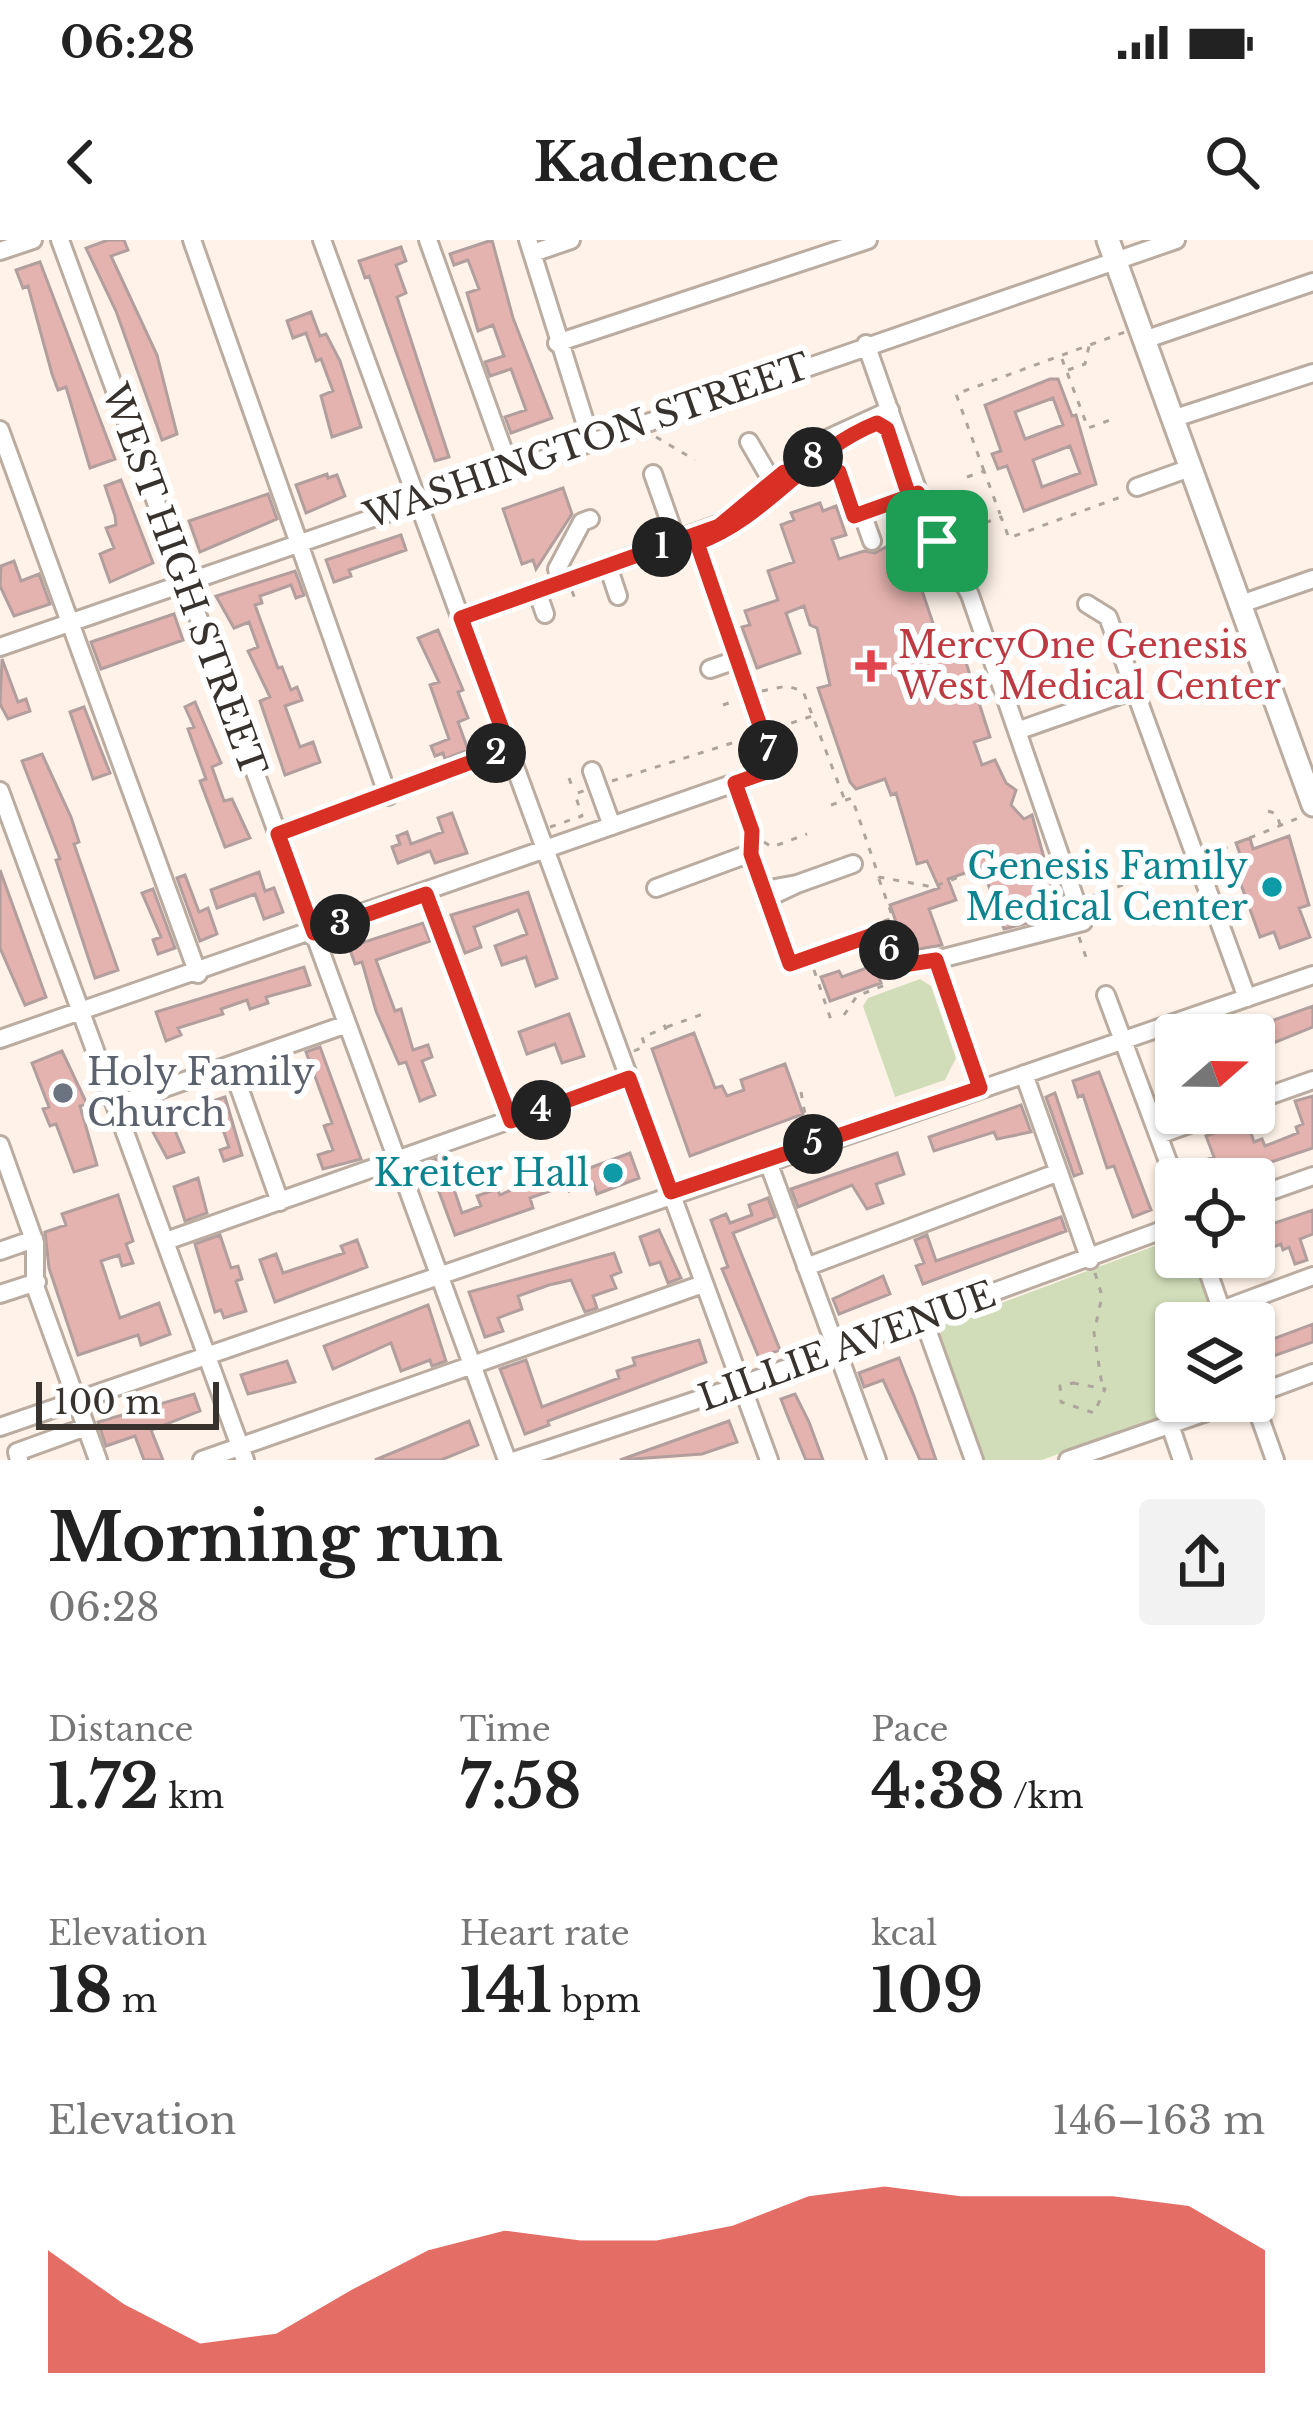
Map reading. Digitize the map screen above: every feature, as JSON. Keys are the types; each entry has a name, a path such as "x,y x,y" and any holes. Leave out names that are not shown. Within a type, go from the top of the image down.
{"main road":[{"path":"1111,250 1135,336 1190,468 1308,811"}],"street":[{"path":"0,251 33,240"},
{"name":"WEST HIGH STREET","path":"60,240 473,1367 512,1460"},
{"path":"192,240 388,796"},
{"path":"322,240 769,1460"},
{"path":"428,240 510,469"},
{"path":"571,240 530,247 556,344 591,441"},
{"path":"556,344 868,240"},
{"name":"WASHINGTON STREET","path":"0,647 866,344 1111,250 1176,240"},
{"path":"1135,336 1313,282"},
{"path":"735,783 752,831 751,854 790,964 878,933 903,965 1083,922 970,595 937,541 866,344"},
{"path":"1172,419 1313,373"},
{"path":"461,618 537,591 558,576 608,566 731,520 835,433 890,410"},
{"path":"0,430 197,974"},
{"path":"749,442 755,461 773,483"},
{"path":"1138,489 1190,468"},
{"path":"0,1039 775,769 686,539 653,474"},
{"path":"872,541 862,513 918,493"},
{"path":"558,576 582,522 590,519"},
{"path":"608,566 618,596"},
{"path":"1238,605 1313,579"},
{"path":"537,591 545,614"},
{"path":"1087,604 1108,617 1247,998"},
{"path":"710,670 736,660"},
{"path":"1017,731 1134,690"},
{"path":"278,834 509,748"},
{"path":"595,778 612,826"},
{"path":"0,790 243,1453"},
{"path":"656,888 751,854"},
{"path":"766,894 853,864"},
{"path":"426,894 511,1121"},
{"path":"936,960 980,1088"},
{"path":"0,1426 1313,975"},
{"path":"1106,995 1167,1158"},
{"path":"116,1105 347,1024"},
{"path":"231,1065 280,1202"},
{"path":"1024,1073 1090,1260"},
{"path":"166,1241 629,1078"},
{"path":"1275,1094 1313,1080"},
{"path":"0,1145 4,1167 34,1239 37,1282 98,1460"},
{"path":"767,1159 877,1460"},
{"path":"806,1268 1059,1172"},
{"path":"1275,1190 1313,1176"},
{"name":"LILLIE AVENUE","path":"512,1460 740,1384 1155,1234"},
{"path":"1,1248 34,1239"},
{"path":"1255,1302 1313,1276"},
{"path":"0,1294 37,1282"},
{"path":"202,1460 243,1453 703,1284"},
{"path":"923,1318 974,1460"},
{"path":"1275,1389 1313,1373"},
{"path":"1068,1460 1178,1422"},
{"path":"1262,1422 1275,1460"},
{"path":"1170,1425 1182,1460"},
{"path":"20,1460 17,1453 86,1427"}],"path":[{"path":"1135,336 1090,344 956,394 1009,538 1138,489"},
{"path":"1066,371 1084,364 1090,344"},
{"path":"1061,355 1088,428 1113,418"},
{"path":"650,434 695,460"},
{"path":"801,468 796,472 839,472 854,516 862,513"},
{"path":"967,477 984,471"},
{"path":"964,530 1001,517"},
{"path":"558,576 577,604"},
{"path":"723,705 795,686 810,700 845,800"},
{"path":"575,794 595,778 763,734 815,715"},
{"path":"549,827 582,816 569,778"},
{"path":"831,805 852,798 879,877 933,887 975,872 979,882 974,886"},
{"path":"1076,902 1196,860 1308,811"},
{"path":"1268,812 1277,814 1280,825"},
{"path":"844,1015 857,996 885,986 882,976 897,949 883,922"},
{"path":"1075,925 1088,962"},
{"path":"632,1051 645,1046 642,1037 703,1014"},
{"path":"658,1018 666,1028"},
{"path":"801,1092 809,1132"},
{"path":"1090,1260 1102,1296 1094,1333 1106,1394 1100,1407 1087,1414 1067,1407 1058,1393 1064,1383 1102,1385"}],"green space":[{"path":"920,979 931,986 956,1058 945,1080 895,1097 863,1006 868,998"},
{"path":"1155,1246 1155,1278 1202,1278 1210,1302 1155,1302 1155,1419 1042,1460 983,1460 939,1341 942,1325"}],"building":[{"path":"124,240 128,250 111,256 157,355 177,434 162,440 116,311 86,248"},
{"path":"492,240 513,318 552,418 511,433 505,417 526,410 511,369 490,376 485,362 504,356 493,325 478,331 467,293 479,289 468,260 454,265 450,254"},
{"path":"401,247 406,261 396,265 406,293 397,297 449,457 435,461 369,276 365,278 359,261"},
{"path":"40,262 115,459 90,468 66,387 58,390 28,286 23,288 16,270"},
{"path":"311,312 320,336 326,334 340,361 361,427 332,437 321,396 333,391 321,359 316,361 306,333 293,338 287,321"},
{"path":"1058,379 1072,416 1076,415 1096,484 1024,511 1007,466 998,469 992,454 1001,451 985,405","holes":["1053,398 1063,425 1025,439 1015,412","1070,446 1080,473 1042,487 1033,460"]},
{"path":"327,474 328,478 337,475 345,496 306,513 296,485"},
{"path":"121,480 153,563 110,582 100,554 114,548 106,528 116,525 105,486"},
{"path":"563,488 572,514 536,569 533,560 522,564 503,509"},
{"path":"268,494 277,519 200,552 189,521"},
{"path":"820,503 823,511 836,506 846,535 832,539 839,559 864,551 875,553 904,537 943,653 961,647 990,737 974,742 982,765 995,760 1006,783 1016,790 1011,805 1024,819 1032,815 1052,886 1043,889 1053,917 1004,929 982,867 948,879 956,900 929,909 942,945 908,951 905,947 890,905 939,888 927,861 917,864 896,793 891,795 885,779 856,789 850,782 818,688 830,685 817,628 810,625 804,606 786,613 800,653 757,668 742,627 750,625 745,611 778,600 768,571 794,562 781,525 794,520 791,513"},
{"path":"401,535 406,550 349,570 351,576 334,582 326,560"},
{"path":"14,561 21,581 39,574 50,604 14,616 0,586 1,566"},
{"path":"295,571 304,595 296,598 291,585 260,596 262,603 255,605 278,668 282,667 291,690 297,687 302,700 285,706 300,747 313,742 320,762 285,775 260,701 270,697 248,651 258,647 249,622 234,628 216,596"},
{"path":"174,614 183,640 101,669 91,642"},
{"path":"438,630 463,690 458,692 468,718 458,722 468,750 445,759 443,753 435,756 431,746 449,739 430,685 439,682 418,638"},
{"path":"2,659 18,702 26,699 30,711 8,719 0,704"},
{"path":"195,702 221,763 212,767 224,801 232,799 250,838 225,847 200,781 206,779 188,729 194,727 185,707"},
{"path":"84,707 110,773 93,779 70,712"},
{"path":"42,754 71,817 79,842 74,844 118,970 95,978 56,860 60,859 22,761"},
{"path":"452,813 467,853 435,863 430,851 398,863 392,847 400,844 397,836 407,832 411,844 443,832 438,818"},
{"name":"Genesis Family Medical Center","path":"1289,836 1309,905 1299,908 1310,937 1280,948 1274,932 1260,937 1231,857 1240,854 1236,843 1250,838 1253,849"},
{"path":"0,870 46,997 25,1005 0,948"},
{"path":"259,872 265,891 274,888 283,912 264,919 255,894 217,908 211,890"},
{"path":"185,875 199,912 208,908 217,934 200,941 177,878"},
{"path":"153,889 175,948 158,954 153,940 161,937 142,893"},
{"path":"528,892 557,978 536,986 526,957 502,965 495,946 527,934 518,910 474,927 481,947 465,953 451,915"},
{"path":"423,923 430,941 376,960 395,1011 401,1009 413,1050 428,1045 432,1057 422,1061 435,1095 420,1101 406,1062 399,1064 376,1011 362,962 355,964 349,947"},
{"path":"875,965 881,983 830,1001 821,977 839,971 842,977"},
{"path":"304,967 310,985 266,997 268,1003 250,1009 247,1000 221,1009 223,1014 178,1028 181,1035 166,1041 156,1012"},
{"path":"1313,1006 1313,1027 1275,1042 1275,1020"},
{"path":"569,1014 584,1056 562,1063 555,1044 527,1054 519,1032"},
{"path":"694,1033 715,1088 722,1086 727,1096 744,1090 741,1080 785,1064 803,1114 690,1156 652,1049"},
{"path":"320,1047 361,1159 323,1169 318,1155 333,1150 324,1126 332,1123 306,1052"},
{"name":"Holy Family Church","path":"62,1051 87,1104 80,1106 97,1165 74,1172 56,1124 50,1126 43,1109 49,1107 32,1063"},
{"path":"1099,1072 1151,1210 1133,1217 1114,1166 1107,1168 1083,1095 1078,1097 1073,1081"},
{"path":"1055,1093 1082,1173 1074,1176 1046,1097"},
{"path":"1313,1096 1313,1148 1275,1161 1211,1158 1206,1136 1211,1134 1251,1134 1254,1142 1262,1139 1265,1146 1298,1133 1296,1127 1303,1124 1295,1101"},
{"path":"225,1097 242,1155 224,1161 220,1150 229,1147 213,1101"},
{"path":"163,1102 184,1152 167,1158 141,1110"},
{"path":"1021,1105 1031,1132 997,1139 994,1132 934,1151 929,1137"},
{"name":"Kreiter Hall","path":"630,1153 639,1178 597,1194 593,1183 569,1191 562,1170 574,1166 576,1173"},
{"path":"897,1153 904,1174 876,1184 883,1203 867,1209 852,1185 798,1207 791,1189"},
{"path":"443,1157 462,1213 481,1206 477,1196 497,1189 500,1195 544,1175 550,1191 530,1198 533,1208 455,1235 428,1162"},
{"path":"198,1178 207,1213 185,1221 174,1187"},
{"path":"118,1195 133,1241 126,1244 133,1263 122,1266 119,1255 101,1261 120,1318 159,1303 170,1334 141,1345 138,1335 78,1355 49,1268 45,1232 66,1225 62,1214"},
{"path":"768,1198 775,1217 733,1233 780,1350 759,1358 722,1269 728,1267 711,1220 726,1214 730,1223 752,1215 749,1205"},
{"path":"1313,1210 1313,1234 1300,1239 1307,1260 1295,1264 1289,1247 1275,1246 1275,1223"},
{"path":"1061,1217 1066,1231 923,1284 916,1266 924,1263 915,1240 927,1235 936,1261"},
{"path":"659,1230 681,1278 668,1283 660,1262 650,1265 640,1237"},
{"path":"220,1235 231,1268 238,1266 242,1279 236,1281 246,1311 224,1318 221,1310 215,1312 195,1244"},
{"path":"357,1240 367,1267 275,1302 260,1260 276,1254 283,1273 344,1253 341,1246"},
{"path":"614,1253 621,1272 611,1276 616,1288 593,1296 597,1308 585,1312 571,1280 549,1285 518,1296 522,1309 498,1318 503,1331 485,1337 469,1292"},
{"path":"883,1276 890,1294 839,1314 833,1299"},
{"path":"428,1305 446,1361 432,1366 430,1360 401,1371 391,1343 333,1369 324,1346"},
{"path":"1313,1324 1313,1342 1275,1355 1275,1338"},
{"path":"699,1340 706,1362 525,1434 500,1369 526,1360 542,1407 619,1378 617,1371 635,1365 633,1358"},
{"path":"899,1358 936,1460 920,1460 883,1380 864,1387 859,1373"},
{"path":"287,1361 295,1382 248,1394 241,1375"},
{"path":"194,1394 200,1411 151,1430 163,1460 144,1460 135,1436 106,1446 98,1422"},
{"path":"795,1394 823,1460 806,1460 781,1399"},
{"path":"469,1421 478,1445 441,1460 375,1460"},
{"path":"729,1421 737,1442 702,1454 620,1460"}],"place":[{"name":"MercyOne Genesis West Medical Center","path":"871,666"},
{"name":"Genesis Family Medical Center","path":"1272,887"},
{"name":"Holy Family Church","path":"63,1093"},
{"name":"Kreiter Hall","path":"613,1173"}],"route":[{"path":"937,541 918,493 910,496 854,516 839,472 796,472 784,472 745,510 719,526 461,618 509,748 278,834 314,933 426,894 511,1121 629,1078 671,1192 980,1088 936,960 903,965 878,933 790,964 751,854 752,831 735,783 775,769 697,543 742,523 758,509 796,472 815,455 877,423 887,429 910,496 922,531 929,544 937,541"}]}
